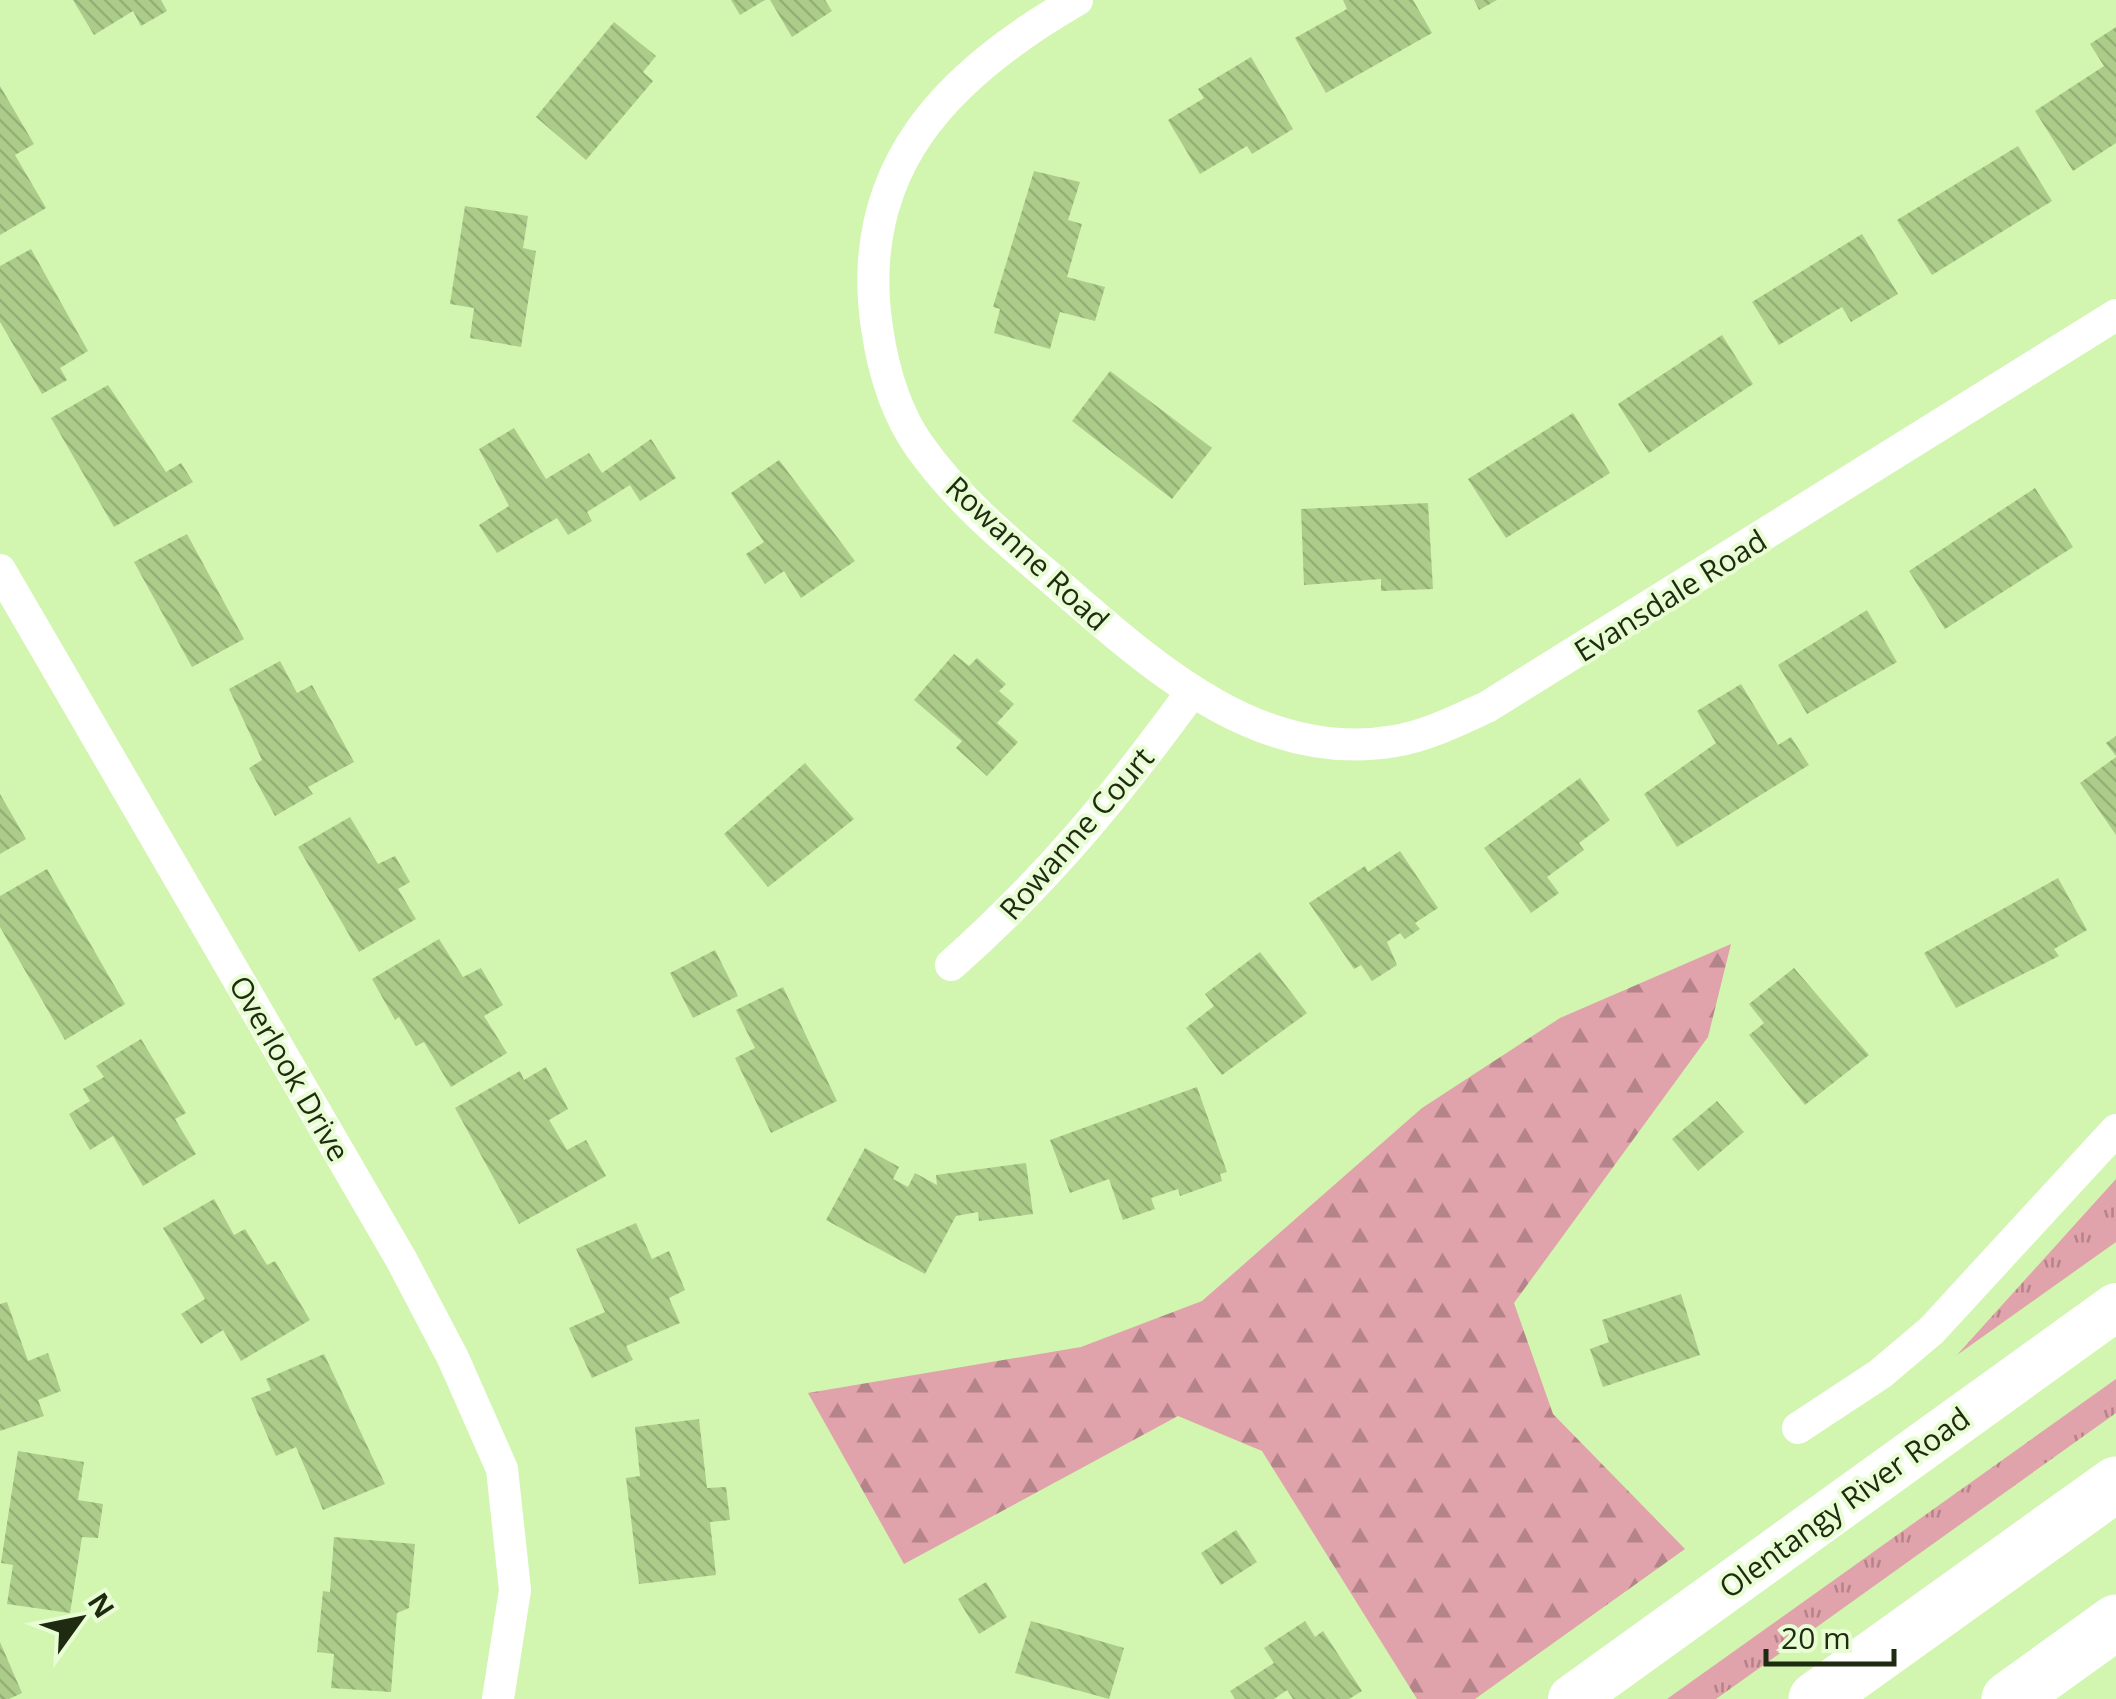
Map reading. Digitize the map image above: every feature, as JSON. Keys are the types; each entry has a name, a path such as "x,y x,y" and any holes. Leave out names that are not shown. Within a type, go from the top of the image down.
{"highway":[{"path":"1816,1699 2116,1484"},
{"path":"2009,1699 2116,1622"}],"main road":[{"name":"Olentangy River Road","path":"1572,1699 2116,1307"}],"street":[{"name":"Rowanne Road","path":"1078,0 986,58 946,95 915,136 888,186 870,279 884,372 917,444 957,494 1133,649 1191,693"},
{"name":"Evansdale Road","path":"1191,693 1256,726 1329,742 1398,741 1444,726 1487,707 1552,668 2116,315"},
{"name":"Overlook Drive","path":"0,570 401,1259 453,1358 502,1470 515,1590 498,1699"},
{"name":"Rowanne Court","path":"951,965 1024,900 1122,787 1191,693"},
{"path":"1798,1428 1880,1374 1932,1330 2116,1130"}],"green space":[{"path":"1731,944 1708,1037 1514,1303 1553,1414 1685,1549 1475,1699 1417,1699 1262,1451 1178,1416 904,1564 808,1393 1081,1347 1202,1301 1422,1108 1560,1018"},
{"path":"2116,1179 2116,1242 1957,1355"},
{"path":"2116,1379 2116,1413 1716,1699 1667,1699"}],"building":[{"path":"73,0 161,0 167,11 141,26 133,11 94,35"},
{"path":"731,0 765,0 740,15"},
{"path":"770,0 825,0 832,11 792,37"},
{"path":"1343,0 1413,0 1432,33 1326,93 1295,38 1347,9"},
{"path":"1474,0 1497,0 1479,10"},
{"path":"614,22 656,56 643,72 653,81 586,160 536,117"},
{"path":"2116,27 2116,143 2073,171 2035,111 2104,66 2090,44"},
{"path":"1251,57 1293,129 1252,154 1247,146 1200,174 1168,120 1204,98 1198,89"},
{"path":"0,86 34,144 15,155 46,208 0,235"},
{"path":"2018,146 2052,201 1932,275 1897,220"},
{"path":"1034,171 1080,182 1068,220 1082,224 1067,277 1105,287 1095,321 1060,312 1050,349 994,333 1000,309 993,307"},
{"path":"465,206 528,216 523,248 536,251 521,347 470,338 474,308 450,304"},
{"path":"1862,234 1898,294 1851,322 1842,307 1779,345 1752,302"},
{"path":"31,249 88,351 60,368 67,380 42,394 0,322 0,266"},
{"path":"1722,335 1753,384 1649,453 1618,404"},
{"path":"1110,371 1212,448 1172,499 1072,421"},
{"path":"108,385 166,472 181,463 193,482 114,527 51,418"},
{"path":"1573,413 1610,473 1506,538 1468,479"},
{"path":"514,428 546,479 589,453 602,473 651,439 676,478 640,501 630,485 587,512 592,521 568,535 557,518 497,553 479,525 509,506 479,449"},
{"path":"779,460 855,561 801,598 784,571 765,584 746,554 764,542 731,493"},
{"path":"2035,488 2073,547 1945,629 1909,571"},
{"path":"1428,503 1433,589 1381,591 1381,579 1304,585 1301,509"},
{"path":"187,534 244,639 192,667 134,562"},
{"path":"1867,610 1897,662 1807,714 1778,665"},
{"path":"954,654 969,666 977,658 1006,684 999,691 1014,704 997,723 1018,742 987,776 956,748 962,741 914,700"},
{"path":"280,661 297,693 312,685 354,762 308,787 313,794 275,816 249,768 262,760 229,689"},
{"path":"1741,684 1778,745 1791,737 1809,765 1677,847 1644,794 1716,743 1697,711"},
{"path":"2116,736 2116,756 2106,743"},
{"path":"2116,757 2116,835 2080,783"},
{"path":"805,763 854,819 768,887 724,834"},
{"path":"1580,778 1610,820 1579,843 1584,850 1547,877 1559,893 1531,913 1484,848"},
{"path":"0,794 26,839 0,854"},
{"path":"350,817 378,864 395,856 410,882 398,889 416,919 359,952 298,847"},
{"path":"1400,851 1438,908 1415,923 1420,929 1405,939 1400,933 1387,942 1397,965 1372,981 1361,965 1354,969 1309,903 1365,866 1368,872"},
{"path":"47,869 125,1004 65,1040 0,927 0,896"},
{"path":"2058,878 2087,930 2054,949 2059,956 1956,1008 1924,953"},
{"path":"439,939 463,977 481,968 503,1005 484,1016 507,1053 451,1087 424,1042 416,1046 399,1017 395,1020 372,979"},
{"path":"715,950 738,996 693,1018 670,973"},
{"path":"1260,952 1307,1013 1222,1075 1186,1028 1214,1006 1205,994"},
{"path":"1794,968 1869,1055 1805,1105 1749,1035 1764,1023 1749,1004"},
{"path":"783,987 837,1101 771,1133 735,1058 755,1048 736,1010"},
{"path":"141,1039 186,1113 175,1119 196,1154 143,1186 113,1136 90,1150 69,1114 90,1101 83,1089 104,1077 96,1066"},
{"path":"546,1067 568,1109 549,1120 567,1150 586,1140 606,1176 519,1224 455,1108 520,1071 524,1080"},
{"path":"1197,1087 1227,1172 1220,1174 1222,1181 1180,1196 1178,1189 1151,1198 1155,1209 1123,1220 1109,1179 1070,1193 1050,1140"},
{"path":"1717,1101 1744,1132 1698,1171 1672,1139"},
{"path":"865,1148 899,1167 893,1179 908,1187 915,1173 937,1185 936,1175 1026,1163 1033,1214 979,1221 978,1212 956,1216 925,1274 826,1220"},
{"path":"214,1199 234,1235 245,1229 267,1265 275,1261 310,1320 241,1361 223,1330 201,1344 181,1314 205,1299 163,1228"},
{"path":"636,1223 652,1259 669,1251 685,1290 669,1298 680,1323 626,1346 633,1360 592,1378 569,1328 605,1312 576,1249"},
{"path":"1681,1294 1700,1355 1603,1387 1590,1349 1609,1342 1602,1320"},
{"path":"7,1302 28,1361 48,1353 61,1391 38,1400 44,1416 0,1431 0,1304"},
{"path":"324,1354 385,1484 323,1510 296,1447 276,1456 251,1398 271,1390 266,1379"},
{"path":"699,1419 707,1488 726,1487 730,1520 710,1522 716,1575 639,1584 626,1478 640,1476 635,1427"},
{"path":"18,1451 84,1462 78,1500 103,1504 98,1538 82,1537 70,1613 7,1604 13,1565 1,1563"},
{"path":"1236,1530 1257,1562 1221,1585 1201,1553"},
{"path":"334,1537 415,1544 409,1608 397,1613 391,1692 331,1688 334,1654 317,1652 323,1591 330,1592"},
{"path":"986,1582 1007,1617 979,1634 958,1599"},
{"path":"1031,1621 1124,1648 1109,1699 1015,1673"},
{"path":"1305,1621 1315,1637 1323,1631 1362,1691 1349,1699 1293,1699 1287,1690 1274,1699 1235,1699 1230,1691 1274,1663 1264,1648"},
{"path":"0,1642 22,1693 9,1699 0,1699"}]}
